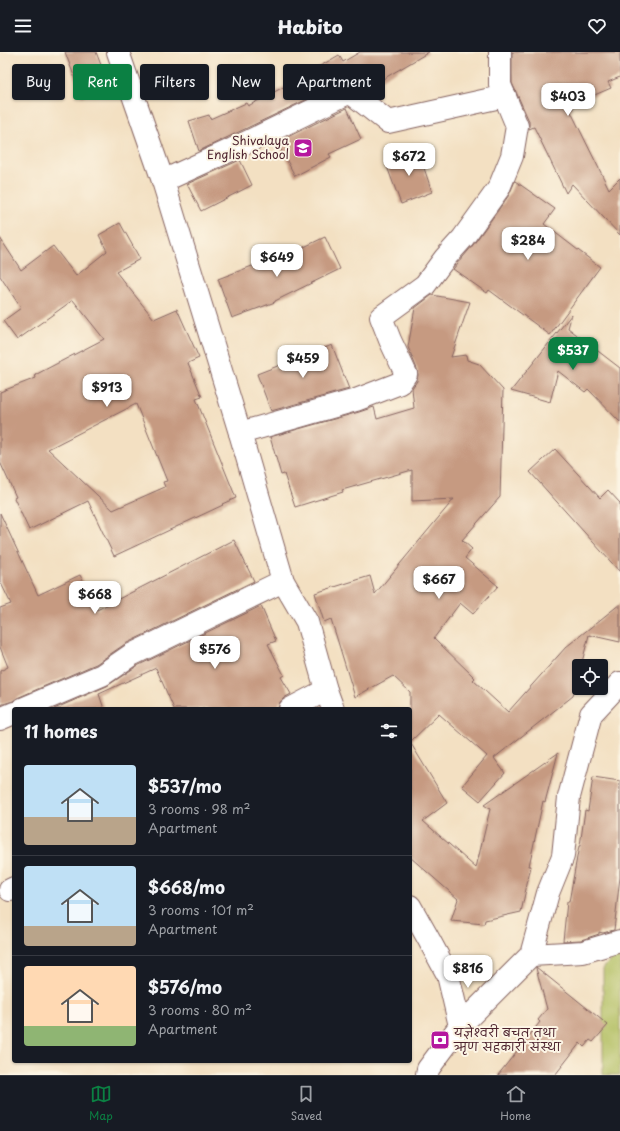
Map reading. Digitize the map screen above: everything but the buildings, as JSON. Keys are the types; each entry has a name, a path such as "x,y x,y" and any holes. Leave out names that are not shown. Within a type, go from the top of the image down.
{"street":[{"path":"118,52 163,181 240,433 283,581 307,622 330,700 299,707"},
{"path":"240,433 356,400 400,383 406,374 380,317 425,285 445,258 463,238 499,188 512,156 517,126 500,85 500,52"},
{"path":"163,181 350,92 388,122 505,96"},
{"path":"27,707 102,675 131,654 283,581"},
{"path":"425,1073 460,1026 530,955 548,893 563,856 569,797 591,714 620,683"},
{"path":"0,719 12,714"},
{"path":"412,910 448,975 460,1026"},
{"path":"530,955 583,952 620,942"}],"green space":[{"path":"620,947 620,1075 603,1075 603,969"}],"place":[{"name":"Shivalaya English School","path":"303,148"},
{"name":"यज्ञेश्वरी बचत तथा ऋण सहकारी संस्था","path":"440,1040"}]}
